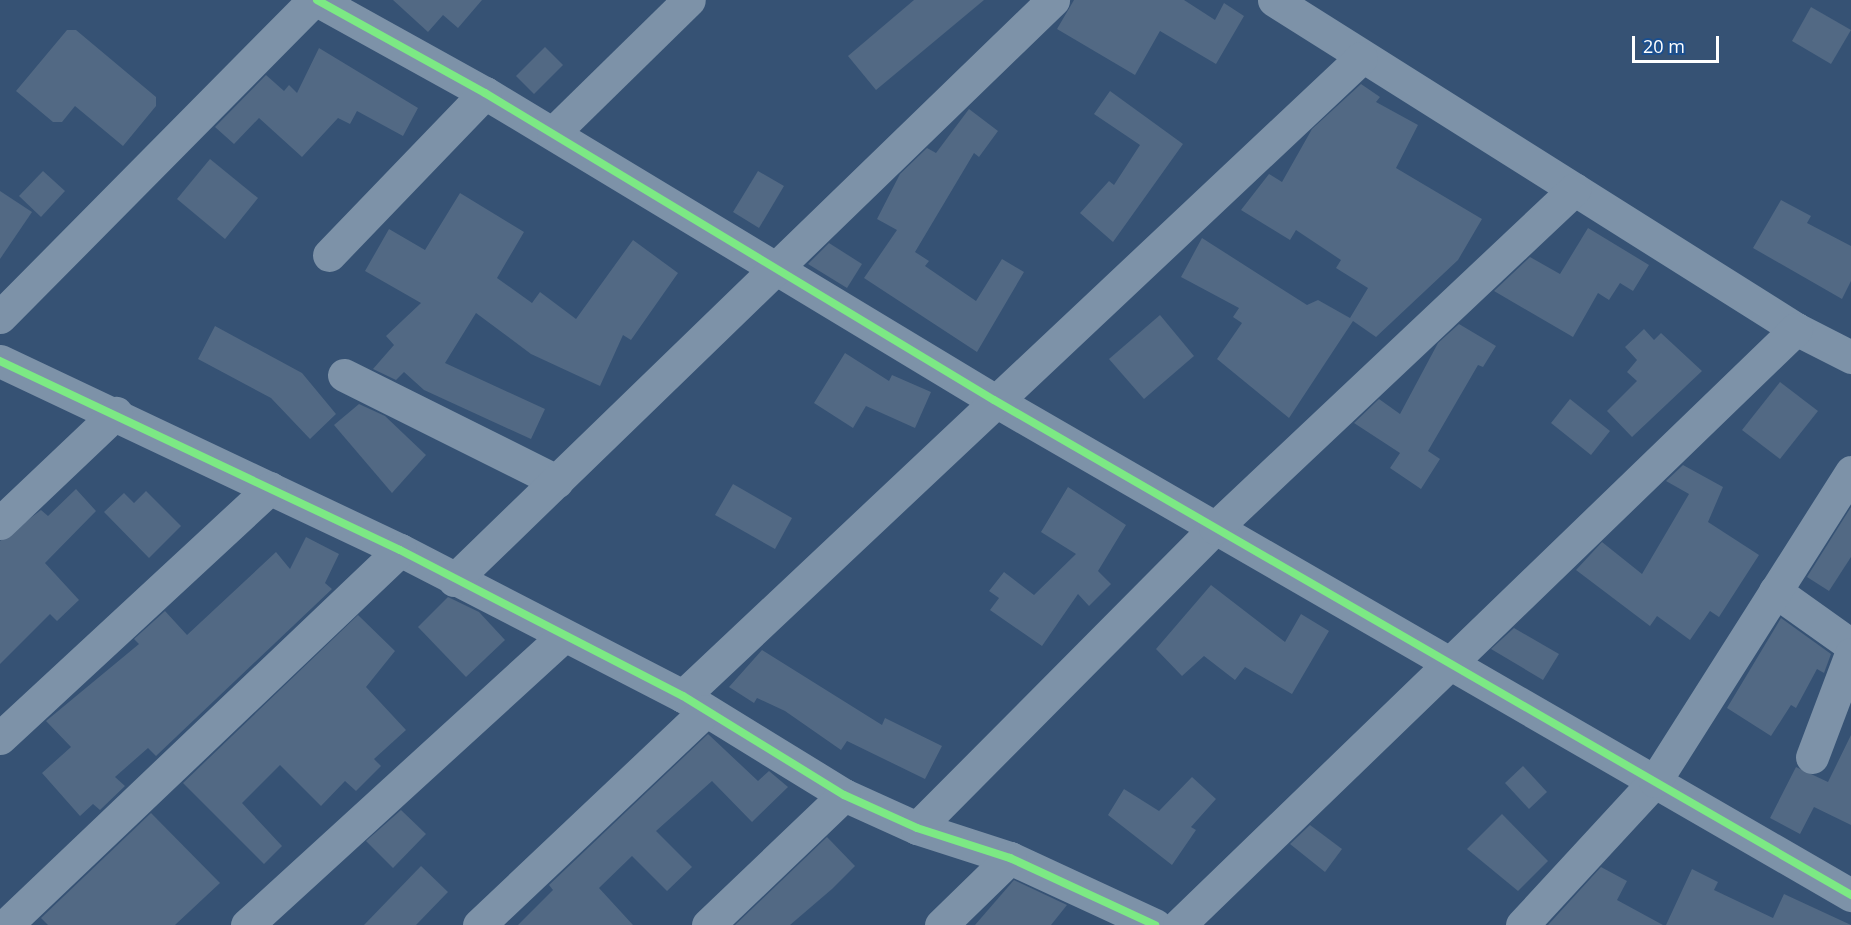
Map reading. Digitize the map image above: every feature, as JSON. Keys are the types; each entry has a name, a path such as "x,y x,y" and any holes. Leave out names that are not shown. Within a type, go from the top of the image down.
{"street":[{"path":"0,317 316,0 485,93 782,268 994,400 1851,895"},
{"path":"553,133 688,0"},
{"path":"454,580 782,268 1053,0"},
{"path":"1285,2 1361,58 1575,189 1796,329 1851,357"},
{"path":"480,925 994,400 1361,58"},
{"path":"329,255 485,93"},
{"path":"917,828 1215,528 1575,189"},
{"path":"1179,925 1796,329"},
{"path":"0,361 116,413 400,550 562,637 694,704 844,795 917,828 1010,858 1155,925"},
{"path":"344,375 557,481"},
{"path":"0,523 116,413"},
{"path":"1522,925 1655,781 1851,472"},
{"path":"0,738 270,488"},
{"path":"6,925 400,550"},
{"path":"1775,591 1851,645"},
{"path":"247,925 562,637"},
{"path":"1812,757 1839,724 1851,654"},
{"path":"708,925 844,795"},
{"path":"941,925 1010,858"}],"building":[{"path":"393,0 482,0 458,28 443,15 428,32"},
{"path":"914,0 984,0 876,90 848,56"},
{"path":"1074,0 1184,0 1215,20 1224,3 1244,16 1216,64 1160,31 1135,75 1057,29"},
{"path":"1811,7 1851,30 1831,64 1792,41"},
{"path":"67,30 76,30 156,97 156,106 123,146 75,106 62,122 53,122 16,91"},
{"path":"545,47 563,65 534,94 516,76"},
{"path":"319,48 418,108 403,136 357,111 350,124 338,118 302,157 259,118 234,144 215,127 266,75 284,91 289,85 297,93"},
{"path":"1361,84 1380,97 1376,102 1418,125 1396,168 1482,219 1458,260 1376,337 1353,321 1289,418 1217,359 1242,323 1233,317 1239,308 1181,277 1202,238 1307,305 1318,300 1350,318 1368,288 1336,268 1341,260 1296,230 1290,240 1241,210 1269,174 1282,182 1312,129"},
{"path":"1110,91 1183,144 1113,242 1080,213 1109,181 1114,185 1140,145 1094,114"},
{"path":"969,109 998,131 979,157 974,153 915,252 929,261 925,266 976,301 1002,259 1024,272 977,352 864,278 897,230 877,219 900,174 927,148 936,153"},
{"path":"210,159 258,198 225,239 177,199"},
{"path":"43,171 65,191 41,217 19,196"},
{"path":"758,171 784,186 759,228 733,212"},
{"path":"0,191 32,212 0,259"},
{"path":"460,193 524,232 497,278 532,303 540,292 576,319 633,240 678,273 631,340 623,335 600,386 531,354 476,313 445,363 545,409 531,439 424,390 404,372 396,380 373,369 394,345 386,336 421,303 365,271 389,229 425,250"},
{"path":"1781,200 1811,216 1807,223 1851,246 1851,281 1842,299 1753,248"},
{"path":"1588,228 1649,265 1633,291 1620,283 1609,300 1598,293 1573,337 1494,291 1530,257 1560,274"},
{"path":"829,243 862,264 847,288 808,264"},
{"path":"1160,315 1194,356 1144,399 1109,359"},
{"path":"1459,324 1496,346 1483,367 1478,365 1428,451 1440,459 1421,489 1390,468 1400,453 1354,423 1379,399 1400,414 1438,343"},
{"path":"215,326 302,373 336,414 310,439 271,398 198,359"},
{"path":"1644,329 1654,340 1661,333 1702,371 1632,437 1607,411 1637,381 1627,372 1637,360 1625,347"},
{"path":"845,353 889,381 892,375 931,392 915,428 866,406 853,428 814,403"},
{"path":"1780,382 1818,411 1780,459 1742,430"},
{"path":"1570,399 1610,431 1591,455 1551,423"},
{"path":"359,404 385,416 426,455 392,493 334,425"},
{"path":"1683,465 1723,487 1708,522 1759,555 1719,617 1710,611 1690,640 1657,616 1650,626 1576,570 1602,542 1642,574 1689,494 1666,481"},
{"path":"733,484 792,518 775,549 715,515"},
{"path":"1068,487 1126,525 1098,571 1111,584 1089,606 1078,594 1042,646 990,610 999,598 989,591 1004,572 1034,595 1076,554 1041,532"},
{"path":"76,489 96,511 45,563 79,600 57,621 50,614 0,664 0,541 41,510 48,516"},
{"path":"146,491 181,526 149,558 104,512 124,493 134,503"},
{"path":"1851,507 1851,557 1829,591 1807,577"},
{"path":"306,537 339,554 325,583 332,589 156,756 148,748 115,777 125,786 100,810 93,804 80,816 42,773 71,747 46,721 139,644 134,639 165,611 187,635 276,552 290,569"},
{"path":"1211,585 1285,642 1301,614 1329,631 1292,694 1245,667 1235,680 1204,656 1182,676 1156,649"},
{"path":"448,597 479,612 505,640 466,677 418,627"},
{"path":"358,615 395,651 366,687 406,730 374,759 381,766 356,791 345,781 321,806 280,765 242,803 282,846 264,864 183,783"},
{"path":"1781,618 1831,654 1824,673 1817,669 1796,708 1791,705 1771,736 1727,708"},
{"path":"1514,628 1559,654 1543,680 1491,649"},
{"path":"762,650 882,725 885,718 942,746 925,779 847,741 841,750 785,711 757,698 754,703 729,687"},
{"path":"708,734 758,781 769,771 788,787 752,822 712,781 656,831 692,867 667,891 632,856 599,888 633,925 518,925 553,890 549,885"},
{"path":"1851,735 1851,825 1814,807 1800,834 1770,818 1796,767 1828,782"},
{"path":"1523,766 1547,792 1529,809 1505,783"},
{"path":"1192,777 1216,799 1191,827 1196,830 1172,865 1108,815 1124,789 1159,811"},
{"path":"401,810 426,834 393,868 366,841"},
{"path":"151,813 220,883 175,925 48,925 41,918"},
{"path":"1502,814 1548,861 1518,891 1467,849"},
{"path":"1310,825 1342,849 1325,872 1290,844"},
{"path":"827,837 855,866 832,889 790,925 735,925"},
{"path":"421,866 448,892 416,925 364,925"},
{"path":"1601,867 1627,881 1617,900 1663,925 1548,925"},
{"path":"1692,869 1718,882 1714,890 1773,918 1784,894 1851,925 1666,925"},
{"path":"1014,880 1067,905 1051,925 975,925"}],"cycle path":[{"path":"317,0 485,93 994,400 1851,895"},
{"path":"0,361 400,550 683,696 844,795 917,828 1010,858 1155,925"}]}
